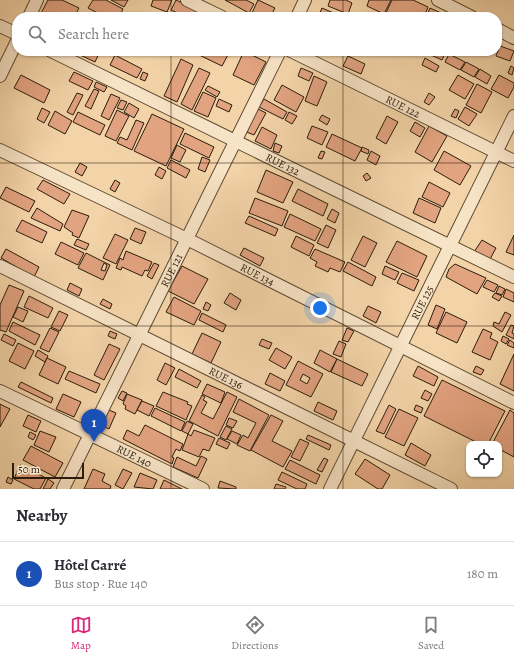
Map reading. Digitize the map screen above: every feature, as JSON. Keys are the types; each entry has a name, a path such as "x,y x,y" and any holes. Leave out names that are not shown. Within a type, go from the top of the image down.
{"street":[{"path":"31,12 37,0"},
{"path":"187,0 212,12"},
{"path":"299,12 305,0"},
{"path":"438,0 462,12"},
{"path":"0,26 12,32"},
{"path":"502,32 514,38"},
{"path":"0,76 12,51"},
{"name":"RUE 132","path":"61,56 514,277"},
{"name":"RUE 121","path":"63,489 278,56"},
{"name":"RUE 122","path":"301,56 514,161"},
{"name":"RUE 125","path":"330,489 514,116"},
{"name":"RUE 134","path":"0,150 187,239 514,402"},
{"name":"RUE 136","path":"0,266 140,333 451,489"},
{"name":"RUE 140","path":"0,391 203,489"}],"building":[{"path":"48,0 62,0 79,8 77,12 42,12"},
{"path":"93,0 106,0 123,9 122,12 96,12 88,8"},
{"path":"111,0 128,0 124,7"},
{"path":"153,0 172,0 167,12 151,6"},
{"path":"176,0 200,12 175,12 171,10"},
{"path":"225,0 246,0 254,4 250,12"},
{"path":"258,0 275,8 273,12 252,12"},
{"path":"330,0 346,0 352,3 349,12 343,12 328,6"},
{"path":"369,0 391,0 385,12 380,12 367,6"},
{"path":"392,0 413,0 428,7 426,12 386,12"},
{"path":"322,8 332,12 320,12"},
{"path":"430,8 439,12 428,12"},
{"path":"502,47 514,51 510,61 496,56 502,56"},
{"path":"82,56 98,56 95,62"},
{"path":"114,56 117,56 142,69 137,78 110,65"},
{"path":"201,56 227,56 222,66"},
{"path":"242,56 254,56 266,62 254,85 233,75"},
{"path":"348,56 365,64 361,74 343,66"},
{"path":"433,56 444,56 442,60"},
{"path":"448,56 453,56 465,62 460,70 445,62"},
{"path":"425,58 439,66 436,72 422,65"},
{"path":"181,59 193,65 177,102 164,96"},
{"path":"466,62 479,69 474,77 461,70"},
{"path":"511,66 514,68 512,75 508,73"},
{"path":"199,68 210,73 192,110 181,104"},
{"path":"301,68 313,73 309,81 298,76"},
{"path":"480,69 491,76 487,84 475,77"},
{"path":"74,72 93,81 88,90 69,81"},
{"path":"143,72 148,74 145,81 140,79"},
{"path":"21,75 50,90 44,103 14,88"},
{"path":"458,75 474,84 465,99 449,90"},
{"path":"499,75 514,83 514,87 508,98 491,89"},
{"path":"314,76 327,82 317,106 305,101"},
{"path":"96,82 107,87 104,92 94,87"},
{"path":"477,84 492,92 481,113 466,105"},
{"path":"282,85 304,97 296,112 274,100"},
{"path":"208,86 220,92 217,97 205,90"},
{"path":"94,89 99,91 91,109 85,106"},
{"path":"203,92 216,98 208,117 194,111"},
{"path":"77,93 83,95 73,115 67,112"},
{"path":"429,93 435,97 429,105 424,102"},
{"path":"111,94 120,98 109,120 101,116"},
{"path":"219,99 232,105 229,112 216,106"},
{"path":"264,99 287,112 283,119 259,107"},
{"path":"121,100 127,102 123,110 117,108"},
{"path":"129,103 139,109 134,118 124,112"},
{"path":"465,107 477,114 469,126 458,119"},
{"path":"42,108 50,112 44,123 37,119"},
{"path":"256,108 266,113 254,135 244,131"},
{"path":"455,109 459,111 456,118 451,116"},
{"path":"117,110 129,116 116,141 105,136"},
{"path":"55,111 72,121 65,134 48,125"},
{"path":"78,112 105,125 100,135 73,122"},
{"path":"289,112 297,116 292,124 285,120"},
{"path":"152,114 184,129 166,166 134,151"},
{"path":"322,115 330,119 327,125 319,120"},
{"path":"387,116 398,122 386,144 376,138"},
{"path":"136,120 144,123 132,150 117,143 120,137 127,140"},
{"path":"415,122 425,128 420,137 410,131"},
{"path":"312,126 328,132 322,145 307,138"},
{"path":"429,126 447,136 432,162 415,152"},
{"path":"262,127 277,135 271,149 255,141"},
{"path":"185,133 214,147 209,158 180,144"},
{"path":"332,134 362,148 355,161 326,147"},
{"path":"275,143 282,146 279,153 273,151"},
{"path":"177,145 186,150 180,162 171,158"},
{"path":"362,147 369,150 368,154 361,151"},
{"path":"321,151 325,152 322,159 318,158"},
{"path":"371,151 380,156 376,165 367,160"},
{"path":"444,151 471,166 460,185 434,170"},
{"path":"202,157 210,160 205,172 198,169"},
{"path":"171,160 190,170 186,178 167,168"},
{"path":"80,163 87,167 82,176 75,172"},
{"path":"159,167 166,171 162,179 155,175"},
{"path":"266,170 293,182 283,203 257,192"},
{"path":"367,173 371,178 366,181 363,176"},
{"path":"43,180 70,194 64,204 37,189"},
{"path":"115,180 120,183 115,192 110,189"},
{"path":"429,182 450,193 443,207 422,197"},
{"path":"6,187 35,201 29,212 0,198"},
{"path":"298,189 328,204 323,216 292,201"},
{"path":"255,198 288,211 282,226 249,213"},
{"path":"419,198 441,208 435,223 413,213"},
{"path":"37,208 63,224 60,231 31,218"},
{"path":"332,209 339,213 335,223 327,219"},
{"path":"72,210 89,216 79,238 72,235 73,233 64,227"},
{"path":"290,214 321,229 315,241 284,227"},
{"path":"249,216 278,229 275,236 245,223"},
{"path":"22,220 47,232 42,243 16,231"},
{"path":"326,225 336,230 328,248 317,243"},
{"path":"135,228 146,232 141,244 130,239"},
{"path":"115,234 128,240 116,264 103,258"},
{"path":"514,235 514,255 506,252"},
{"path":"296,236 314,245 309,256 291,247"},
{"path":"363,236 377,243 365,267 351,260"},
{"path":"77,239 89,244 86,250 74,245"},
{"path":"482,240 496,248 489,261 474,252"},
{"path":"397,241 427,256 417,277 386,262"},
{"path":"61,242 84,253 78,265 55,254"},
{"path":"244,248 264,258 260,266 240,255"},
{"path":"6,249 39,267 34,277 1,258"},
{"path":"315,249 345,262 340,272 330,268 328,272 315,266 317,262 310,258"},
{"path":"126,251 152,262 148,271 145,270 142,276 122,267 121,270 116,268 120,258 123,260"},
{"path":"86,253 110,265 103,280 78,268","holes":["104,263 107,265 105,271 101,270"]},
{"path":"348,262 376,277 372,286 343,271"},
{"path":"154,263 159,265 152,279 147,276"},
{"path":"455,264 486,278 477,294 446,277 449,269"},
{"path":"182,266 208,279 194,304 168,291"},
{"path":"385,266 399,272 395,280 382,274"},
{"path":"402,273 419,280 414,291 397,283"},
{"path":"487,280 498,285 494,292 483,287"},
{"path":"70,283 82,289 79,296 67,290"},
{"path":"9,285 24,291 6,332 0,330 0,305"},
{"path":"499,286 505,289 502,295 496,293"},
{"path":"506,289 514,293 514,302 503,297"},
{"path":"230,293 241,300 236,310 224,303"},
{"path":"495,293 502,296 499,301 492,297"},
{"path":"29,296 53,308 48,318 24,307"},
{"path":"174,297 201,311 194,325 166,312"},
{"path":"103,299 112,304 110,309 100,304"},
{"path":"206,302 211,305 208,311 203,309"},
{"path":"436,305 445,309 437,329 428,325"},
{"path":"368,306 381,312 376,323 363,316"},
{"path":"18,307 28,311 23,322 13,317"},
{"path":"59,311 68,315 60,331 51,327"},
{"path":"446,312 467,322 457,343 436,333"},
{"path":"505,312 511,315 502,332 493,326 494,322 499,324"},
{"path":"202,313 226,325 223,332 199,320"},
{"path":"13,322 40,335 35,345 9,331"},
{"path":"511,325 514,326 512,333 514,334 514,339 506,335"},
{"path":"50,328 59,332 49,352 40,348"},
{"path":"347,328 354,331 348,342 342,340"},
{"path":"483,329 492,333 490,338 498,342 490,360 472,352"},
{"path":"110,331 117,334 115,339 108,336"},
{"path":"202,333 221,342 211,363 192,354"},
{"path":"4,334 16,340 13,346 1,340"},
{"path":"503,336 509,339 506,344 501,341"},
{"path":"262,339 272,343 269,349 259,345"},
{"path":"510,340 514,343 514,348 507,345"},
{"path":"339,341 346,344 341,357 333,354"},
{"path":"18,343 34,351 25,369 9,361"},
{"path":"109,344 120,349 104,380 94,375"},
{"path":"276,348 292,357 285,369 269,360"},
{"path":"38,350 48,356 45,362 35,356"},
{"path":"320,350 337,359 330,372 314,363"},
{"path":"514,354 514,391 500,384"},
{"path":"47,358 66,367 58,384 39,375"},
{"path":"337,359 368,374 362,386 331,372"},
{"path":"298,361 323,374 311,397 286,385","holes":["303,374 310,378 307,384 300,380"]},
{"path":"165,363 175,368 166,385 157,380"},
{"path":"418,366 438,377 434,386 413,376"},
{"path":"476,366 484,370 481,375 473,372"},
{"path":"179,369 201,381 197,388 175,377"},
{"path":"69,371 100,384 96,393 65,379"},
{"path":"270,373 285,381 280,391 265,384"},
{"path":"442,380 505,411 490,441 474,441 424,416"},
{"path":"21,382 53,398 51,403 18,387"},
{"path":"207,384 225,392 221,403 202,394"},
{"path":"425,390 432,394 428,401 421,398"},
{"path":"122,391 127,393 123,401 118,398"},
{"path":"163,392 188,402 187,404 192,406 186,420 156,406"},
{"path":"227,392 237,397 218,436 189,421 202,395 205,397 203,400 207,402 201,413 213,419"},
{"path":"63,394 81,402 74,417 56,409"},
{"path":"127,394 142,400 135,414 125,409 126,406 123,404"},
{"path":"239,399 269,415 250,451 237,445 243,435 248,438 256,423 233,412"},
{"path":"142,401 154,406 149,416 137,410"},
{"path":"318,402 337,411 333,420 314,411"},
{"path":"0,404 10,409 0,427"},
{"path":"389,405 396,409 384,434 376,431"},
{"path":"416,405 423,408 421,413 414,410"},
{"path":"155,408 185,422 181,431 151,416"},
{"path":"399,409 418,418 404,446 385,437"},
{"path":"109,410 116,413 109,429 101,425"},
{"path":"510,410 514,413 514,457 502,451 502,441 494,441"},
{"path":"28,415 41,421 36,432 23,426"},
{"path":"271,415 283,421 272,441 292,451 283,467 251,450"},
{"path":"229,418 237,421 233,428 226,425"},
{"path":"187,421 193,424 188,434 182,431"},
{"path":"145,425 183,444 180,451 176,449 172,457 174,458 172,464 123,439 127,430 139,436"},
{"path":"226,426 232,429 226,440 220,437"},
{"path":"194,430 215,438 209,451 203,449 199,457 182,450 188,434 191,436"},
{"path":"40,431 56,437 49,452 34,445"},
{"path":"232,431 241,435 237,444 227,439"},
{"path":"30,432 36,435 33,440 28,437"},
{"path":"308,435 331,445 329,450 306,439"},
{"path":"219,438 230,443 227,449 216,444"},
{"path":"300,439 309,443 300,461 291,457"},
{"path":"411,443 431,455 425,466 405,455"},
{"path":"31,446 63,463 55,477 23,460"},
{"path":"201,456 207,459 198,478 173,467 177,457 196,466"},
{"path":"324,458 328,460 322,472 317,470"},
{"path":"365,459 390,475 382,489 378,489 355,474"},
{"path":"290,460 320,475 316,484 285,469"},
{"path":"20,465 46,478 40,489 34,489 14,479"},
{"path":"93,469 105,474 102,481 111,486 110,489 84,489"},
{"path":"123,469 132,473 123,489 115,485"},
{"path":"282,472 307,484 305,489 297,489 278,480"},
{"path":"140,473 157,480 153,489 134,487"},
{"path":"8,477 13,480 11,484 6,482"},
{"path":"48,479 54,483 50,489 43,489"},
{"path":"164,480 182,489 160,489"},
{"path":"220,481 236,487 236,489 218,488"},
{"path":"276,484 286,487 285,489 274,489"}],"place":[{"name":"Hôtel Carré","path":"94,442"}]}
